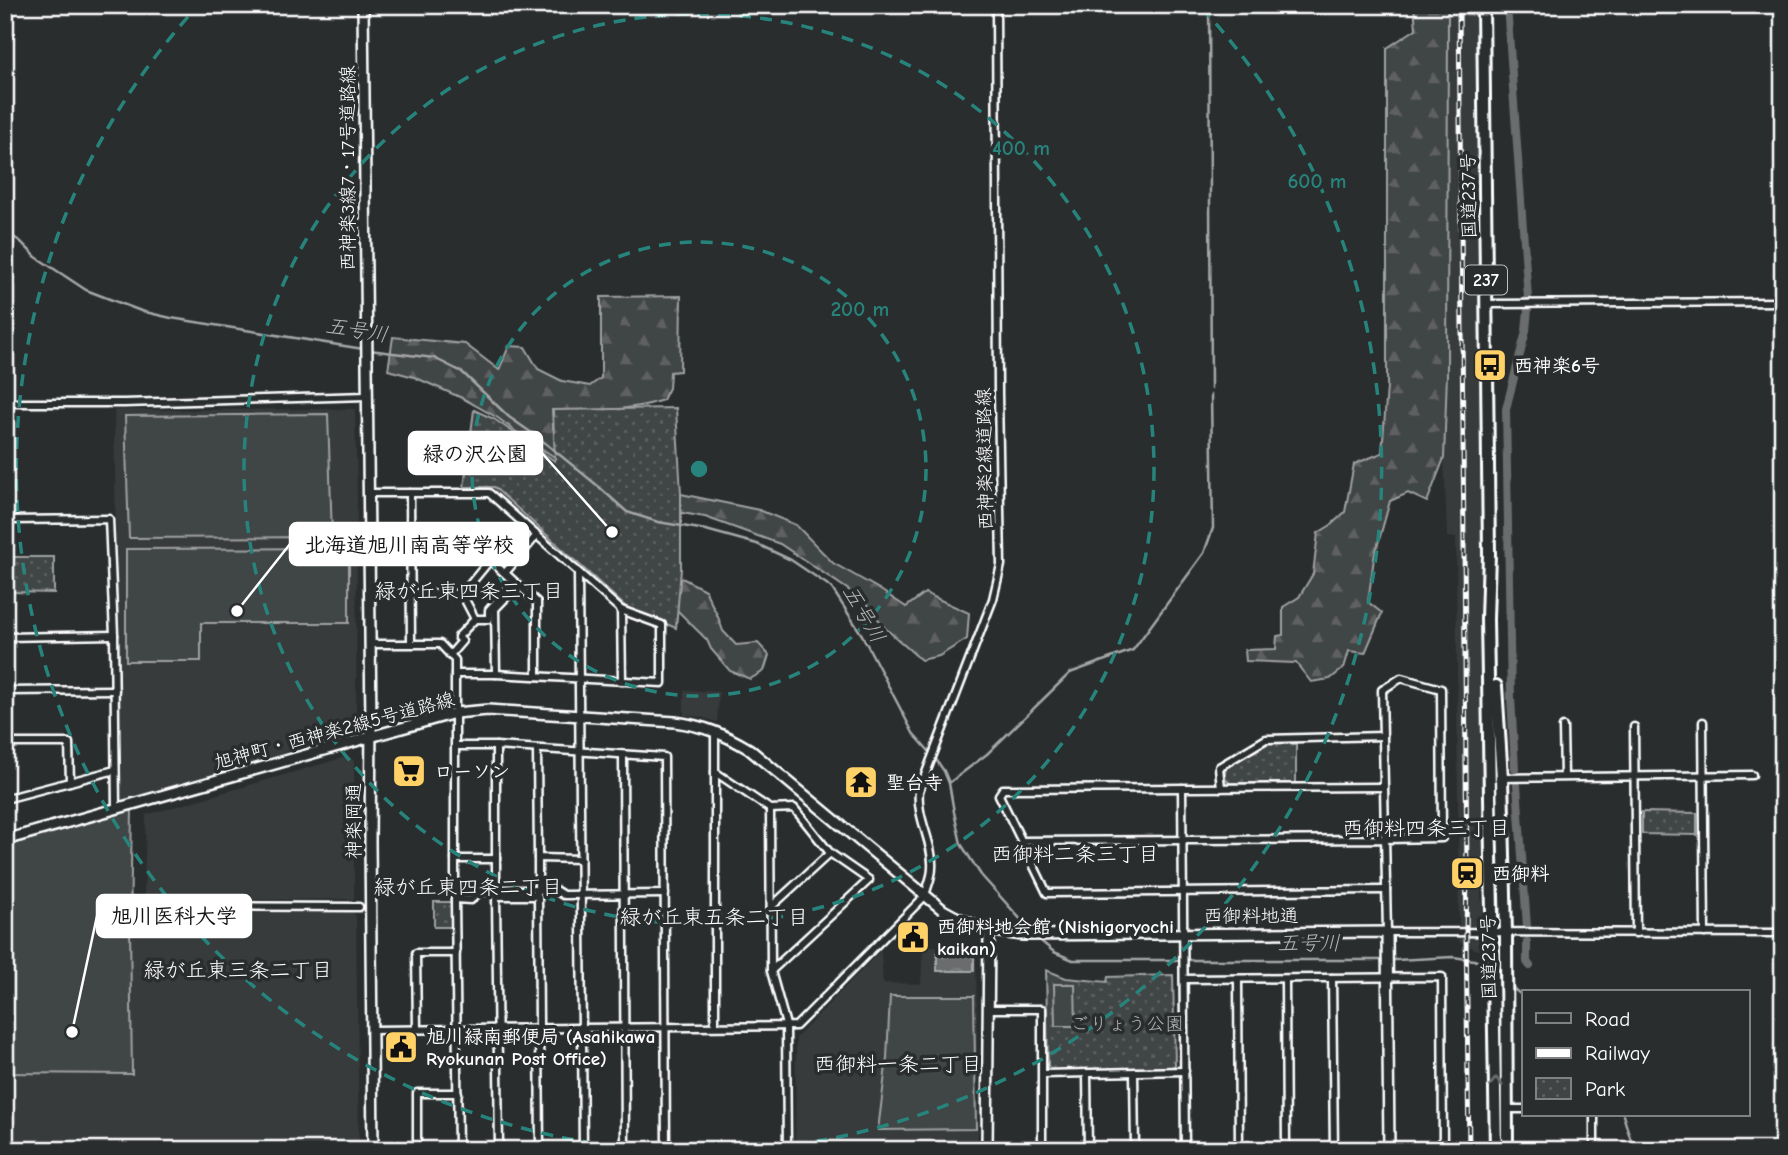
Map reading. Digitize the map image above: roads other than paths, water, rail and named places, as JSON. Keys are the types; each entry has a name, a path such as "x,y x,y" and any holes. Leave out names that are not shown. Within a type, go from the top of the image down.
{"highway":[{"name":"国道237号","path":"1483,5 1489,554 1496,778 1507,992 1502,1109 1496,1150"},
{"name":"国道237号","path":"1496,778 1494,984 1507,1150"}],"street":[{"name":"西神楽3線7・17号道路線","path":"363,5 367,396"},
{"name":"西神楽2線道路線","path":"925,896 932,868 918,803 919,790 993,598 1001,565 996,5"},
{"path":"1486,304 1783,302"},
{"path":"5,403 367,396 368,493 489,493 621,610 662,625 662,683 455,674"},
{"name":"神楽岡通","path":"368,493 373,1150"},
{"path":"410,493 411,643"},
{"path":"5,520 109,519 114,635 116,809"},
{"path":"505,573 537,535"},
{"path":"411,543 473,544 537,602 537,676"},
{"path":"462,594 491,560"},
{"path":"578,573 583,1150"},
{"path":"450,655 463,641 458,637 475,619 489,619 489,610 516,583"},
{"path":"496,674 495,609 516,583"},
{"path":"411,593 462,594"},
{"path":"462,594 475,619"},
{"path":"621,610 622,681"},
{"path":"5,637 114,635"},
{"path":"370,644 440,644 455,660 458,1150"},
{"path":"1022,841 1385,839 1442,838 1441,689 1401,678 1382,690 1383,736 1384,786 1385,839 1386,890 1388,947 1389,1149"},
{"path":"5,691 115,690"},
{"name":"旭神町・西神楽2線5号道路線","path":"5,840 455,713 488,710 675,722 715,731 749,749 943,910 989,931"},
{"path":"1703,723 1705,933"},
{"path":"1563,727 1564,776"},
{"path":"1634,727 1636,933"},
{"path":"715,731 715,1026"},
{"path":"1221,788 1219,767 1266,739 1383,736"},
{"path":"5,743 69,743 69,782"},
{"path":"456,746 496,746 664,757 666,1150"},
{"path":"496,746 499,1150"},
{"path":"537,749 540,1150"},
{"path":"622,755 625,1150"},
{"path":"5,799 115,770"},
{"path":"715,772 770,809 794,808 830,853 869,880 771,971"},
{"path":"1496,778 1752,775"},
{"path":"1384,786 1003,789 999,795 1047,893 1386,890"},
{"path":"1182,788 1185,1149"},
{"path":"770,809 771,971 786,1026 787,1150"},
{"path":"771,907 830,853"},
{"path":"538,858 581,859"},
{"path":"455,859 496,859"},
{"path":"455,900 471,900 480,891 538,893 555,890 563,895 665,894"},
{"path":"372,1030 796,1026 925,896"},
{"path":"138,906 359,907"},
{"path":"988,1150 989,931"},
{"name":"西御料地通","path":"989,931 1023,935 1387,932"},
{"path":"1387,932 1783,933"},
{"path":"417,1029 416,953 456,953"},
{"path":"1116,1150 1443,1149 1442,977 1388,973 1332,978 1184,979"},
{"path":"1285,978 1286,1149"},
{"path":"1332,978 1334,1149"},
{"path":"1238,979 1239,1149"},
{"path":"989,1009 1042,1009 1042,1150"},
{"path":"1043,1074 1185,1072"},
{"path":"1134,1073 1135,1150"},
{"path":"1087,1074 1088,1150"},
{"path":"417,1150 417,1093 458,1093"},
{"path":"1502,1109 1522,1109"},
{"path":"1594,1116 1594,1150"}],"water":[{"path":"937,953 974,953 974,971 937,971"}],"waterway":[{"path":"1209,5 1211,388"},
{"path":"1507,5 1528,298"},
{"name":"五号川","path":"5,232 20,241 36,257 86,290 141,311 363,349"},
{"path":"1515,768 1511,697 1506,409 1526,331 1528,309"},
{"name":"五号川","path":"369,350 434,358 462,372 509,417 539,438 627,512 658,522 706,530 757,544 791,560 831,587 862,635 913,733 944,771 949,783 961,844 981,875 1032,932"},
{"path":"949,783 987,754 1070,673 1133,650 1204,553 1213,528 1211,395"},
{"path":"1517,785 1527,927"},
{"name":"五号川","path":"1036,937 1054,952 1073,960 1396,960 1453,957 1474,960 1489,967"},
{"path":"1527,942 1527,962 1530,966"},
{"name":"五号川","path":"1510,986 1522,995"},
{"name":"五号川","path":"1623,1116 1634,1150"}],"railway":[{"path":"1459,5 1469,1150"}],"place":[{"name":"西神楽6号","path":"1490,365"},
{"name":"緑の沢公園","path":"612,532"},
{"name":"北海道旭川南高等学校","path":"237,611"},
{"name":"ローソン","path":"409,771"},
{"name":"聖台寺","path":"861,782"},
{"name":"西御料","path":"1467,873"},
{"name":"西御料地会館 (Nishigoryochi kaikan)","path":"913,937"},
{"name":"旭川医科大学","path":"72,1032"},
{"name":"旭川緑南郵便局 (Asahikawa Ryokunan Post Office)","path":"401,1047"}],"district":[{"name":"緑が丘東四条三丁目","path":"469,591"},
{"name":"西御料四条三丁目","path":"1426,828"},
{"name":"西御料二条三丁目","path":"1075,854"},
{"name":"緑が丘東四条二丁目","path":"468,887"},
{"name":"緑が丘東五条二丁目","path":"714,917"},
{"name":"緑が丘東三条二丁目","path":"238,970"},
{"name":"西御料一条二丁目","path":"898,1064"}],"park label":[{"name":"ごりょう公園","path":"1127,1023"}]}
